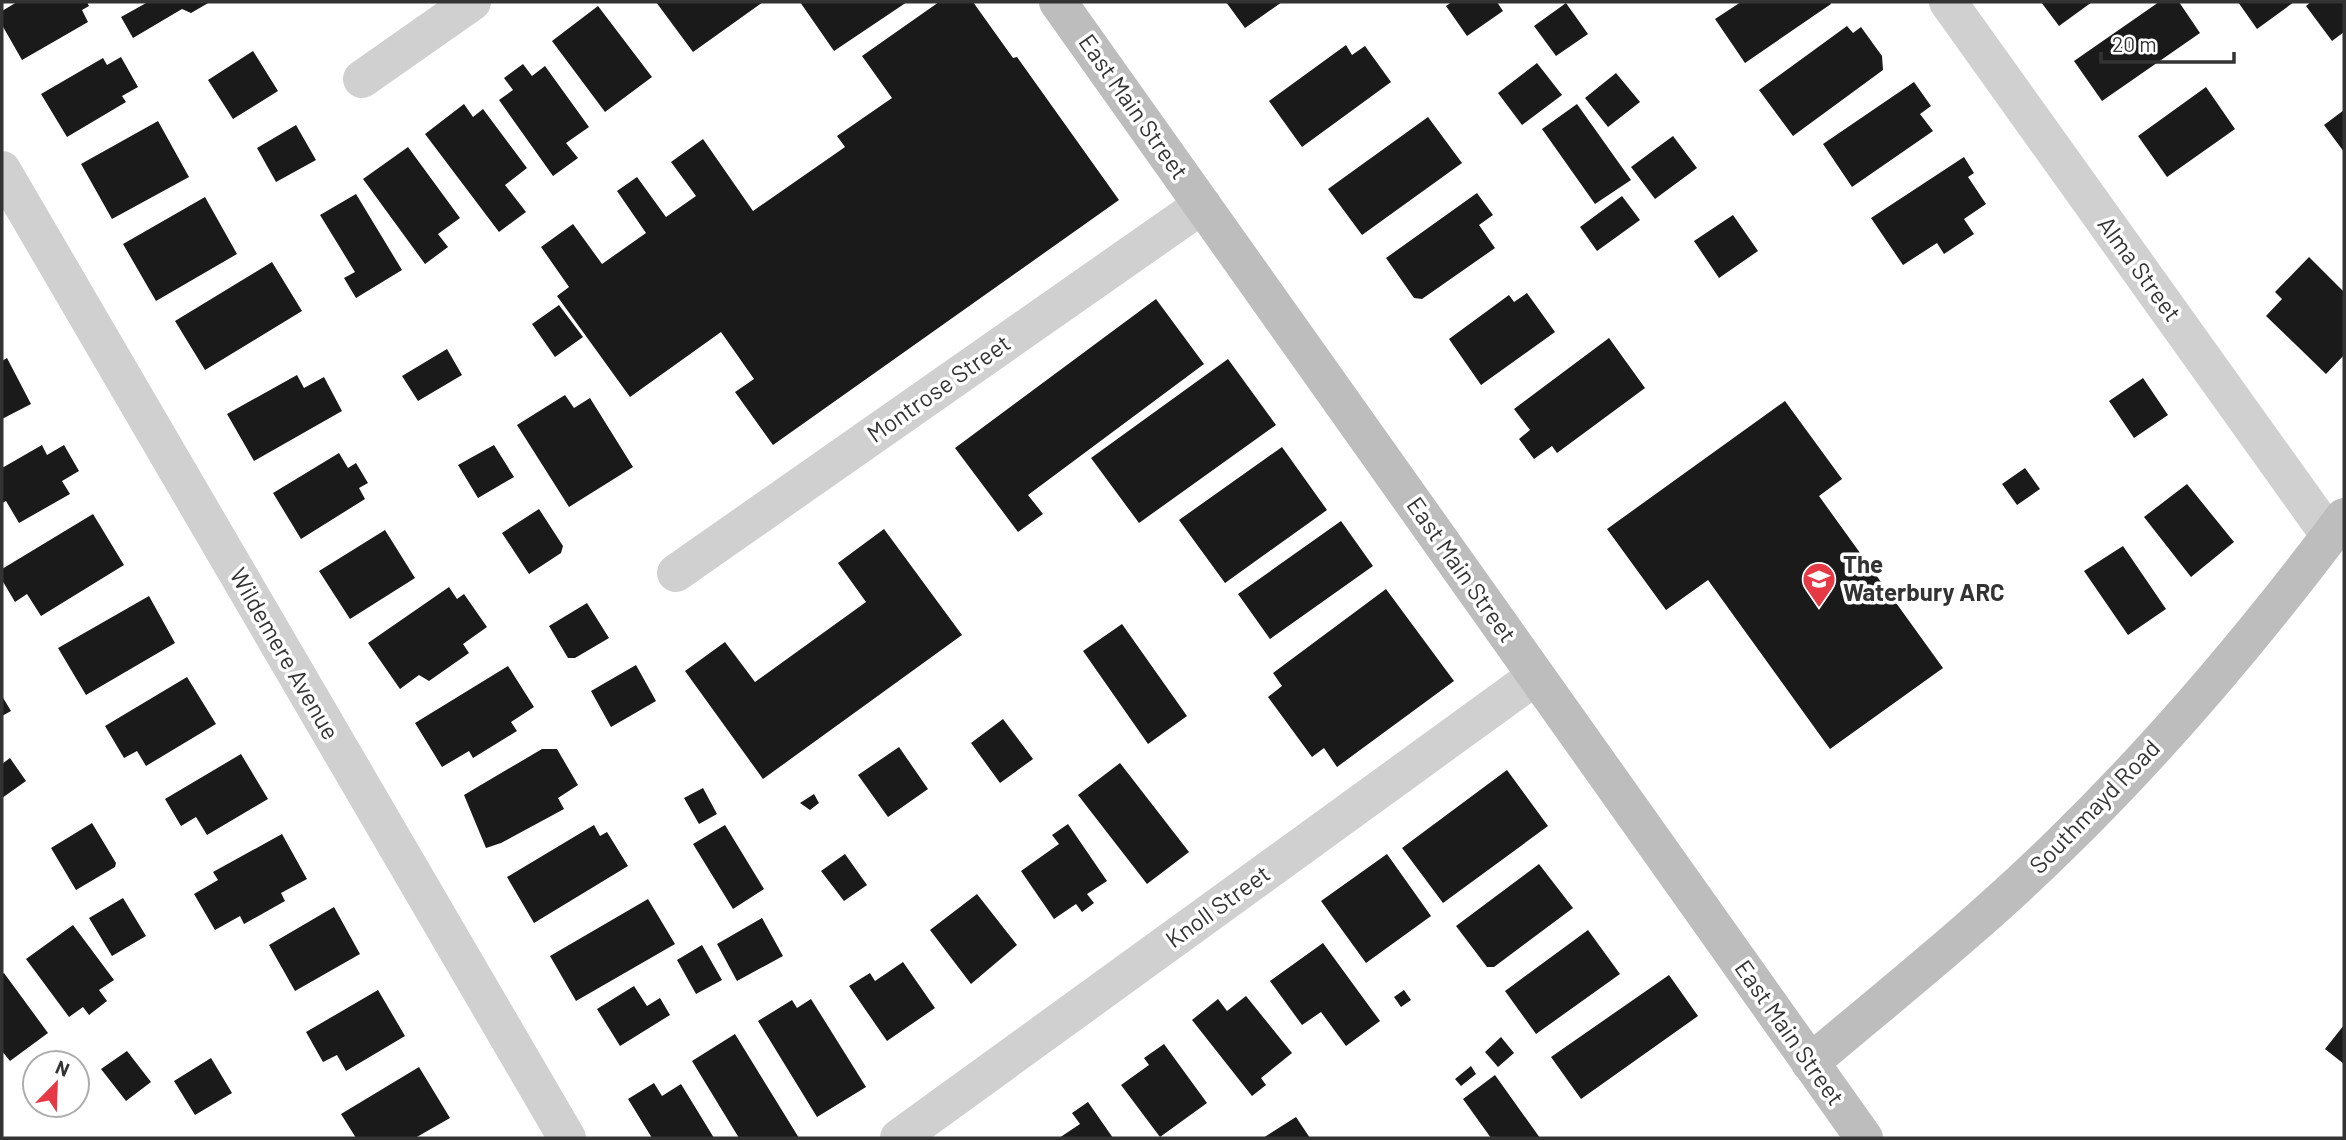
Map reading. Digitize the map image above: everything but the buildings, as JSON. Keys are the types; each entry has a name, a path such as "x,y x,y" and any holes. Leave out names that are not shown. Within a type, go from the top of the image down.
{"main road":[{"name":"East Main Street","path":"1058,2 1864,1138"},
{"name":"Southmayd Road","path":"1811,1063 2028,876 2092,814 2283,599 2337,526"}],"street":[{"path":"362,79 472,2"},
{"name":"Alma Street","path":"1948,2 2337,526"},
{"name":"Wildemere Avenue","path":"2,170 567,1138"},
{"name":"Montrose Street","path":"676,573 1202,205"},
{"name":"Knoll Street","path":"899,1138 1536,676"}],"place":[{"name":"The Waterbury ARC","path":"1819,609"}]}
